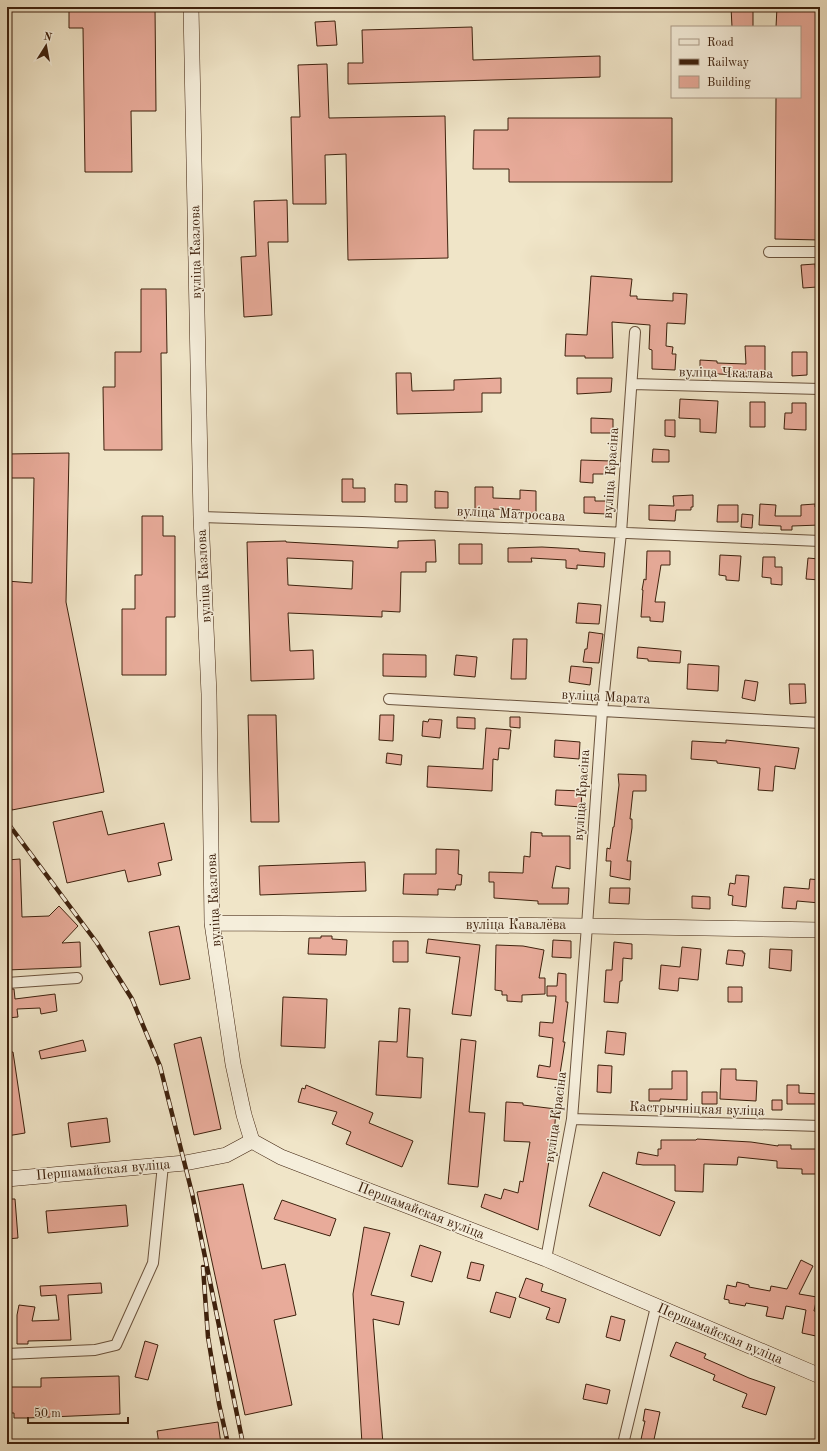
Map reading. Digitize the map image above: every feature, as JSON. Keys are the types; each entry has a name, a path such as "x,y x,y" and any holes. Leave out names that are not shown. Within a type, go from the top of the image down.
{"main road":[{"name":"вуліца Казлова","path":"191,7 201,517 209,694 212,923 233,1064 244,1115 252,1141"},
{"name":"вуліца Кавалёва","path":"212,923 588,926 820,930"},
{"name":"Першамайская вуліца","path":"7,1179 185,1163 226,1154 252,1141 281,1157 546,1259 820,1376"}],"street":[{"path":"769,252 820,252"},
{"name":"вуліца Красіна","path":"546,1259 572,1119 588,926 602,711 621,533 635,332"},
{"name":"вуліца Чкалава","path":"632,384 820,389"},
{"name":"вуліца Матросава","path":"201,517 362,522 820,541"},
{"name":"вуліца Марата","path":"390,699 820,723"},
{"path":"7,982 77,978"},
{"name":"Кастрычніцкая вуліца","path":"572,1119 820,1126"},
{"path":"7,1354 95,1350 116,1345 153,1262 163,1165"},
{"path":"623,1444 656,1307"}],"building":[{"path":"69,7 155,7 156,111 131,111 132,172 85,172 83,28 69,28"},
{"path":"731,7 753,7 753,26 732,26"},
{"path":"777,7 820,7 820,240 775,239 776,98 801,98 801,26 776,26"},
{"path":"335,21 337,45 317,46 315,22"},
{"path":"472,27 473,60 600,56 600,77 348,84 348,63 363,63 362,30"},
{"path":"327,64 329,118 445,116 448,258 348,260 346,154 325,155 326,204 293,204 291,117 300,117 298,65"},
{"path":"508,118 672,118 672,182 509,182 509,169 473,169 474,130 508,130"},
{"path":"287,200 288,242 268,242 272,315 244,317 241,257 256,256 254,201"},
{"path":"815,264 817,287 803,288 801,265"},
{"path":"591,276 632,279 630,296 637,296 637,299 673,301 673,293 687,294 685,324 667,323 666,346 673,347 672,354 676,354 675,370 652,369 652,350 649,349 650,325 612,322 613,358 565,356 566,334 587,335"},
{"path":"141,289 166,289 167,353 161,353 162,450 104,450 103,387 115,387 115,352 141,352"},
{"path":"745,346 765,346 765,373 738,373 738,375 700,373 700,360 717,361 717,363 746,364"},
{"path":"792,352 807,352 807,375 792,376"},
{"path":"396,373 411,373 412,391 454,390 454,380 501,378 501,393 482,393 482,412 397,414"},
{"path":"577,378 612,378 611,392 577,394"},
{"path":"680,399 718,401 716,433 700,432 700,419 679,418"},
{"path":"750,402 765,402 765,427 750,427"},
{"path":"792,403 806,403 806,430 784,429 785,413 792,413"},
{"path":"591,418 613,419 613,433 591,433"},
{"path":"665,420 675,420 675,437 665,436"},
{"path":"653,449 669,450 669,462 652,462"},
{"path":"69,453 66,602 104,792 12,810 7,787 7,581 32,583 34,478 7,478 7,454"},
{"path":"581,460 611,461 611,474 593,474 593,483 580,482"},
{"path":"342,479 353,479 353,488 365,488 365,502 342,502"},
{"path":"395,484 407,485 407,502 395,502"},
{"path":"475,487 493,487 493,498 520,499 520,490 536,491 536,513 520,512 520,510 475,510"},
{"path":"435,491 448,492 448,508 435,508"},
{"path":"693,495 693,507 691,507 691,510 676,510 675,521 649,520 649,505 674,506 673,496"},
{"path":"584,497 595,497 595,501 607,501 607,514 584,513"},
{"path":"760,504 776,505 775,516 801,516 801,505 815,504 815,507 818,507 820,525 792,526 792,530 781,530 781,526 759,525"},
{"path":"718,505 738,505 738,522 717,522"},
{"path":"742,514 753,515 752,528 741,527"},
{"path":"142,516 163,516 163,536 175,536 175,617 166,617 166,675 122,675 122,609 135,609 135,575 142,575"},
{"path":"435,540 436,562 426,562 426,572 401,572 400,612 382,611 382,617 288,613 290,651 313,650 314,679 251,681 247,542 286,541 398,548 398,541","holes":["287,558 353,561 352,589 288,585"]},
{"path":"459,544 482,544 482,564 459,564"},
{"path":"542,547 579,549 579,551 605,553 604,567 577,565 577,569 566,568 566,560 531,558 532,562 508,562 508,548"},
{"path":"647,551 670,551 670,565 661,565 655,602 665,602 663,622 650,621 650,617 641,617 642,590 644,579 646,580"},
{"path":"720,555 741,556 739,581 726,580 726,576 719,575"},
{"path":"763,557 775,557 775,567 782,567 782,585 771,584 771,578 762,577"},
{"path":"808,558 819,559 820,580 806,579"},
{"path":"578,603 601,605 599,624 576,623"},
{"path":"589,632 603,634 599,663 583,662 585,649 587,649"},
{"path":"513,639 527,639 526,679 511,679"},
{"path":"638,647 681,651 680,663 648,661 648,659 637,658"},
{"path":"383,654 426,655 426,677 383,676"},
{"path":"456,655 477,657 475,677 454,675"},
{"path":"688,664 719,666 718,691 687,689"},
{"path":"571,666 592,668 590,685 569,682"},
{"path":"745,680 758,682 755,701 742,698"},
{"path":"789,684 805,684 806,703 790,704"},
{"path":"248,715 276,715 279,822 251,822"},
{"path":"380,715 394,715 393,741 379,740"},
{"path":"457,717 475,718 475,729 457,728"},
{"path":"510,717 520,717 520,728 510,727"},
{"path":"429,719 442,720 440,738 422,736 423,721 428,722"},
{"path":"486,728 511,730 509,749 499,748 498,760 493,759 492,791 427,787 428,766 483,769"},
{"path":"555,740 580,742 579,759 554,757"},
{"path":"726,740 799,748 795,769 775,766 773,791 758,790 760,768 717,763 717,761 691,759 692,741 726,743"},
{"path":"387,753 402,755 401,765 386,763"},
{"path":"618,774 646,775 646,791 633,791 630,819 632,819 632,828 627,861 631,861 630,880 610,876 611,861 606,861 607,848 610,849 614,827 619,785"},
{"path":"556,790 582,791 581,807 555,805"},
{"path":"102,811 108,835 164,823 172,860 158,863 161,875 128,882 125,870 67,883 53,822"},
{"path":"531,832 542,833 542,836 570,836 570,869 556,866 552,888 569,888 568,904 538,904 538,901 494,898 494,882 489,882 489,872 523,873 524,856 530,857"},
{"path":"436,849 459,850 458,874 462,875 461,885 456,885 455,890 438,889 438,895 403,894 404,874 436,874"},
{"path":"20,859 22,917 49,916 59,906 78,926 62,943 80,942 81,967 7,970 7,860"},
{"path":"365,862 366,891 260,895 259,866"},
{"path":"736,875 749,876 746,907 732,905 733,896 728,895 730,883 735,884"},
{"path":"810,879 820,880 820,903 797,901 796,909 782,908 784,887 809,889"},
{"path":"610,888 630,888 629,904 609,903"},
{"path":"692,896 710,897 710,909 692,908"},
{"path":"179,926 190,979 160,985 149,932"},
{"path":"321,936 332,936 332,939 347,940 346,955 308,954 309,938 321,938"},
{"path":"428,939 480,945 471,1016 452,1014 460,957 426,953"},
{"path":"553,940 571,941 571,958 552,957"},
{"path":"393,941 408,941 408,962 393,962"},
{"path":"614,942 632,944 632,959 623,958 622,981 620,981 618,1003 604,1002 606,970 612,970"},
{"path":"496,945 523,946 544,950 539,978 545,978 545,994 522,995 522,1002 507,1001 507,995 502,995 502,991 495,990"},
{"path":"682,947 701,949 698,980 679,978 678,991 659,989 661,965 680,967"},
{"path":"770,949 792,950 791,971 769,968"},
{"path":"728,950 743,951 743,953 745,953 743,966 726,964"},
{"path":"558,973 566,974 566,1002 568,1002 563,1042 565,1042 559,1080 537,1077 539,1065 550,1067 553,1038 539,1036 540,1022 553,1023 556,996 547,996 547,986 557,986"},
{"path":"728,987 742,987 742,1002 728,1002"},
{"path":"7,989 14,989 15,999 55,994 57,1011 41,1014 40,1008 17,1009 18,1017 7,1018"},
{"path":"283,997 327,999 325,1048 281,1046"},
{"path":"399,1008 410,1009 407,1057 423,1058 421,1098 376,1095 379,1041 397,1042"},
{"path":"607,1031 626,1033 624,1055 605,1053"},
{"path":"201,1037 221,1129 194,1135 174,1044"},
{"path":"461,1039 476,1041 469,1112 485,1113 478,1187 448,1184"},
{"path":"83,1040 86,1051 41,1059 39,1051"},
{"path":"7,1052 13,1052 25,1133 7,1136"},
{"path":"598,1065 612,1066 611,1093 597,1092"},
{"path":"721,1069 736,1069 736,1080 757,1081 756,1101 720,1099"},
{"path":"672,1071 687,1071 687,1100 660,1099 660,1101 649,1101 649,1089 672,1089"},
{"path":"306,1085 373,1113 369,1123 413,1141 402,1167 346,1144 351,1132 332,1124 337,1112 298,1102 302,1088 305,1089"},
{"path":"787,1085 799,1085 799,1093 820,1094 820,1104 787,1104"},
{"path":"702,1092 717,1092 717,1104 702,1104"},
{"path":"772,1100 782,1100 782,1110 772,1110"},
{"path":"506,1102 523,1103 523,1105 556,1109 538,1230 481,1207 485,1194 501,1199 504,1189 518,1193 520,1181 523,1182 530,1142 504,1141"},
{"path":"107,1118 110,1142 71,1147 68,1123"},
{"path":"697,1139 751,1142 778,1146 791,1145 791,1149 820,1149 820,1174 802,1174 802,1169 777,1168 777,1161 738,1157 737,1165 704,1164 703,1192 675,1191 675,1165 636,1164 638,1152 658,1156 658,1149 661,1149 661,1140"},
{"path":"603,1172 675,1202 660,1236 589,1206"},
{"path":"243,1184 262,1269 285,1264 296,1315 274,1320 292,1405 245,1415 197,1192"},
{"path":"7,1199 15,1199 18,1238 7,1239"},
{"path":"282,1200 336,1219 330,1236 274,1219"},
{"path":"126,1205 128,1226 48,1233 46,1211"},
{"path":"364,1227 390,1233 371,1295 404,1302 399,1325 373,1319 383,1444 362,1444 353,1294"},
{"path":"420,1245 441,1252 432,1282 411,1276"},
{"path":"801,1260 813,1266 799,1294 817,1297 814,1311 820,1312 820,1317 816,1336 802,1333 806,1310 786,1306 783,1319 766,1316 768,1307 746,1303 745,1306 729,1303 729,1300 724,1299 727,1285 736,1287 737,1282 749,1285 749,1287 770,1291 771,1286 787,1289"},
{"path":"471,1262 484,1265 480,1281 467,1278"},
{"path":"526,1278 543,1284 541,1291 566,1299 559,1323 546,1319 550,1308 519,1297"},
{"path":"101,1283 102,1293 68,1295 71,1340 28,1341 28,1344 17,1344 17,1315 19,1305 35,1307 32,1321 59,1320 56,1295 41,1296 40,1286"},
{"path":"496,1292 516,1298 510,1318 490,1312"},
{"path":"611,1316 625,1320 620,1341 606,1337"},
{"path":"145,1341 158,1345 148,1380 135,1377"},
{"path":"676,1342 706,1354 704,1358 749,1378 775,1387 766,1415 742,1407 747,1394 713,1380 715,1375 670,1356"},
{"path":"119,1376 120,1414 14,1418 14,1413 7,1413 7,1387 41,1387 41,1378"},
{"path":"586,1384 610,1390 607,1404 583,1399"},
{"path":"645,1409 660,1412 653,1444 640,1444 645,1421 643,1421"},
{"path":"218,1422 221,1444 159,1444 157,1431"}],"railway":[{"path":"7,822 97,943 132,999 160,1066 192,1193 243,1444"},
{"path":"203,1267 208,1337 219,1404 228,1444"}]}
